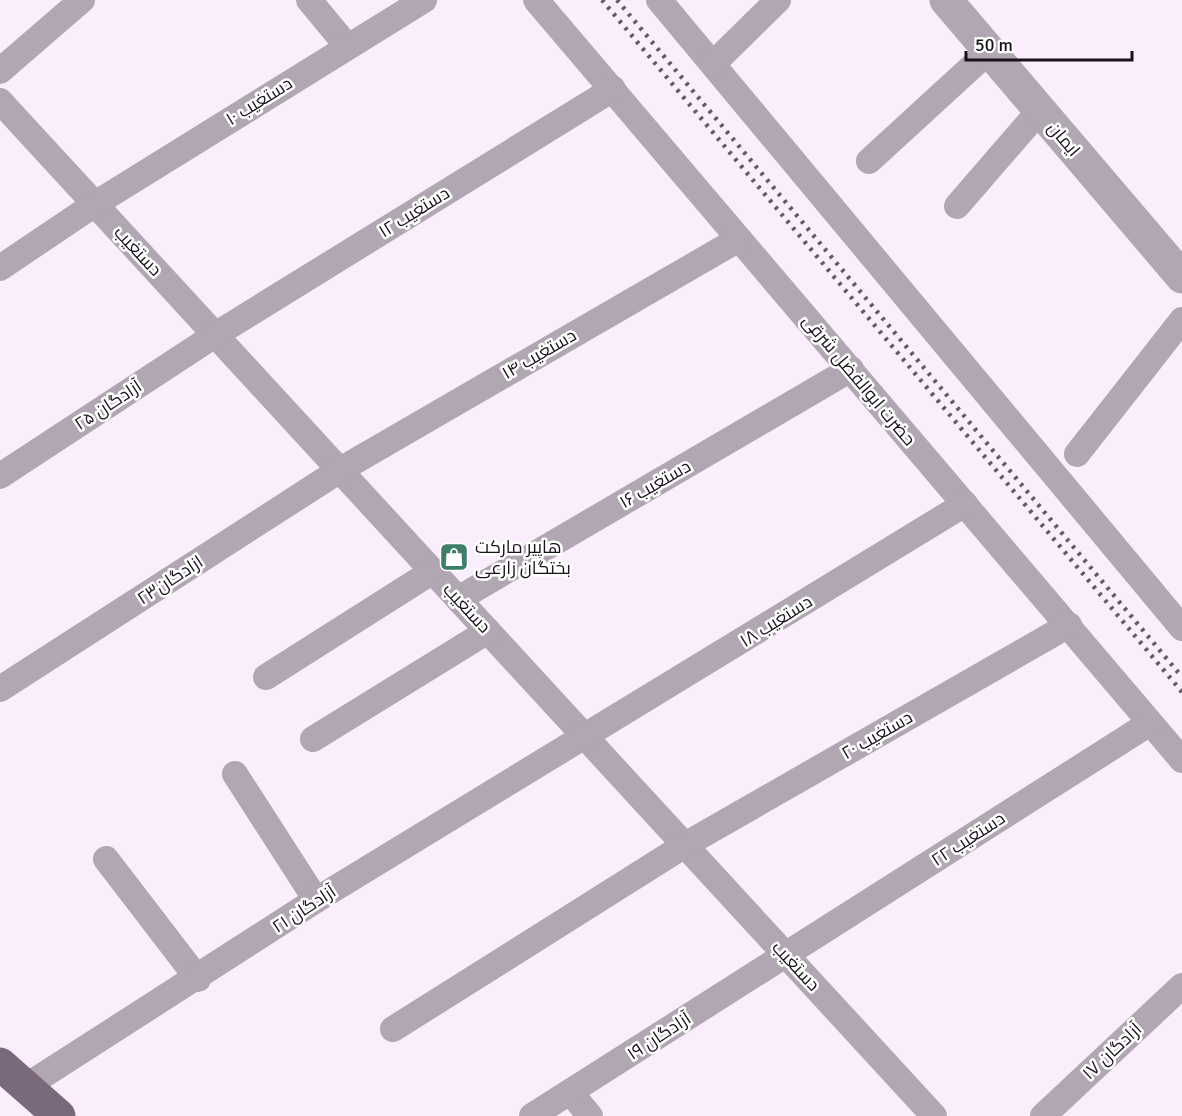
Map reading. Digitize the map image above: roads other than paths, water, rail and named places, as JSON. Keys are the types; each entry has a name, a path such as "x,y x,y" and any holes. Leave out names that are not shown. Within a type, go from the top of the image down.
{"main road":[{"path":"0,1064 54,1113"}],"street":[{"path":"0,71 82,0"},
{"path":"309,0 347,46"},
{"name":"دستغیب ۱۰","path":"0,268 95,204 424,0"},
{"name":"حضرت ابوالفضل شرقی","path":"536,0 1182,760"},
{"path":"659,0 1182,628"},
{"path":"713,64 778,0"},
{"name":"ایمان","path":"946,0 1182,277"},
{"path":"869,161 989,51"},
{"name":"دستغیب ۱۲","path":"215,335 613,89"},
{"name":"دستغیب","path":"0,101 934,1116"},
{"path":"957,206 1040,110"},
{"name":"دستغیب ۱۴","path":"340,470 739,239"},
{"path":"1077,454 1182,320"},
{"name":"۲۵ آزادگان","path":"0,476 215,335"},
{"name":"دستغیب ۱۶","path":"458,599 851,369"},
{"name":"۲۳ازادگان","path":"0,689 340,470"},
{"name":"دستغیب ۱۸","path":"586,738 965,504"},
{"path":"266,677 433,571"},
{"name":"دستغیب ۲۰","path":"393,1029 685,845 1069,625"},
{"path":"313,739 488,631"},
{"name":"دستغیب ۲۲","path":"786,955 1150,723"},
{"name":"۲۱ آزادگان","path":"25,1088 198,979 316,900 586,738"},
{"path":"235,774 316,900"},
{"path":"106,859 198,979"},
{"name":"۱۹ آزادگان","path":"532,1116 786,955"},
{"name":"۱۷ آزادگان","path":"1046,1115 1182,986"},
{"path":"571,1093 590,1116"}],"railway":[{"path":"602,0 1182,692"},
{"path":"617,0 1182,677"}],"place":[{"name":"هاپیر مارکت بختگان زارعی","path":"454,557"}]}
